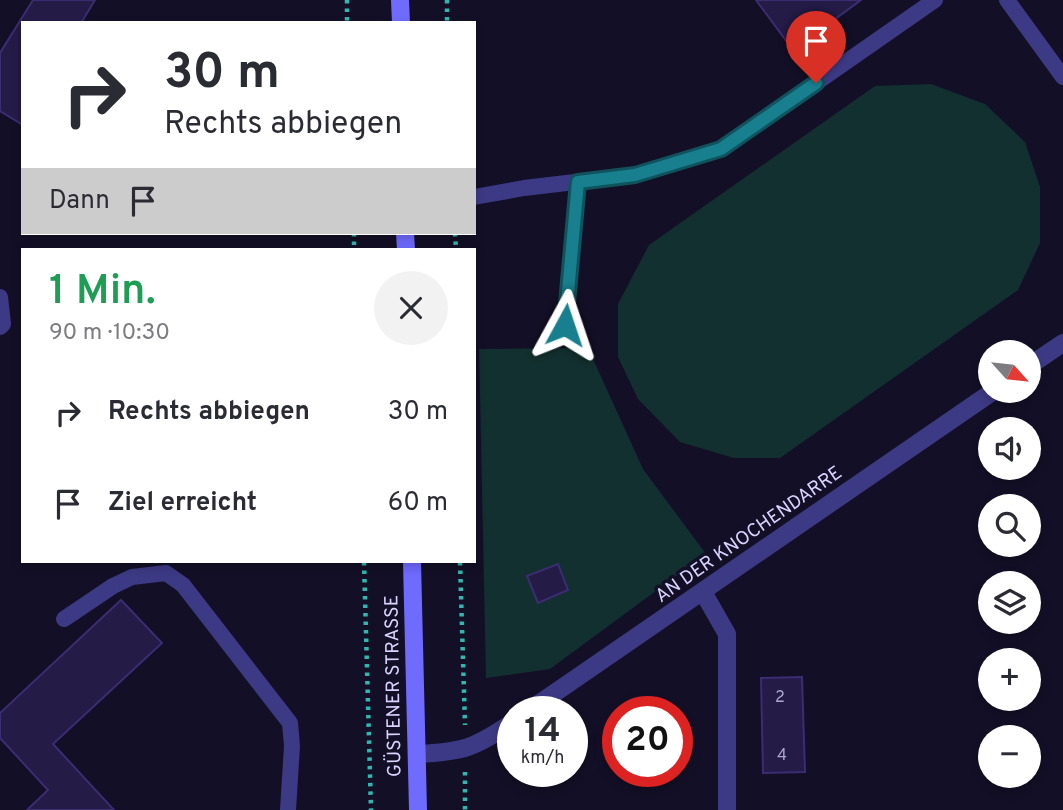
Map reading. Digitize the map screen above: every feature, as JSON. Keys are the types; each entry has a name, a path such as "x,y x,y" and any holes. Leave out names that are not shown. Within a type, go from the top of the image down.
{"main road":[{"path":"400,0 401,21"},
{"name":"GÜSTENER STRASSE","path":"412,563 418,810"}],"street":[{"path":"1041,358 1063,343"},
{"name":"AN DER KNOCHENDARRE","path":"551,696 978,402"},
{"path":"703,593 727,634 727,810"},
{"path":"417,754 445,753 475,746 497,732"}],"lane":[{"path":"476,197 635,175 721,149 935,0"},
{"path":"1007,0 1063,77"},
{"path":"565,325 578,182"},
{"path":"0,298 3,324 0,327"},
{"path":"64,619 113,586 132,577 166,573 183,585 290,723 292,746 288,810"}],"path":[{"path":"347,0 347,21"},
{"path":"447,0 447,21"},
{"path":"364,563 371,810"},
{"path":"460,563 466,748 465,810"}],"green space":[{"path":"931,84 985,104 1025,142 1040,187 1040,243 1018,290 780,458 734,458 680,442 638,399 618,357 618,304 649,245 875,86"},
{"path":"588,348 643,469 706,554 550,669 486,678 479,349"}],"building":[{"path":"33,0 95,0 82,21 21,21 21,124 0,111 0,53"},
{"path":"756,0 861,0 793,50"},
{"path":"558,564 568,590 538,603 527,576"},
{"path":"121,600 162,643 53,744 114,810 27,810 48,790 0,738 0,713"},
{"path":"802,677 805,772 763,773 761,678"}],"route":[{"path":"565,325 578,182 635,175 721,149 816,83"}]}
